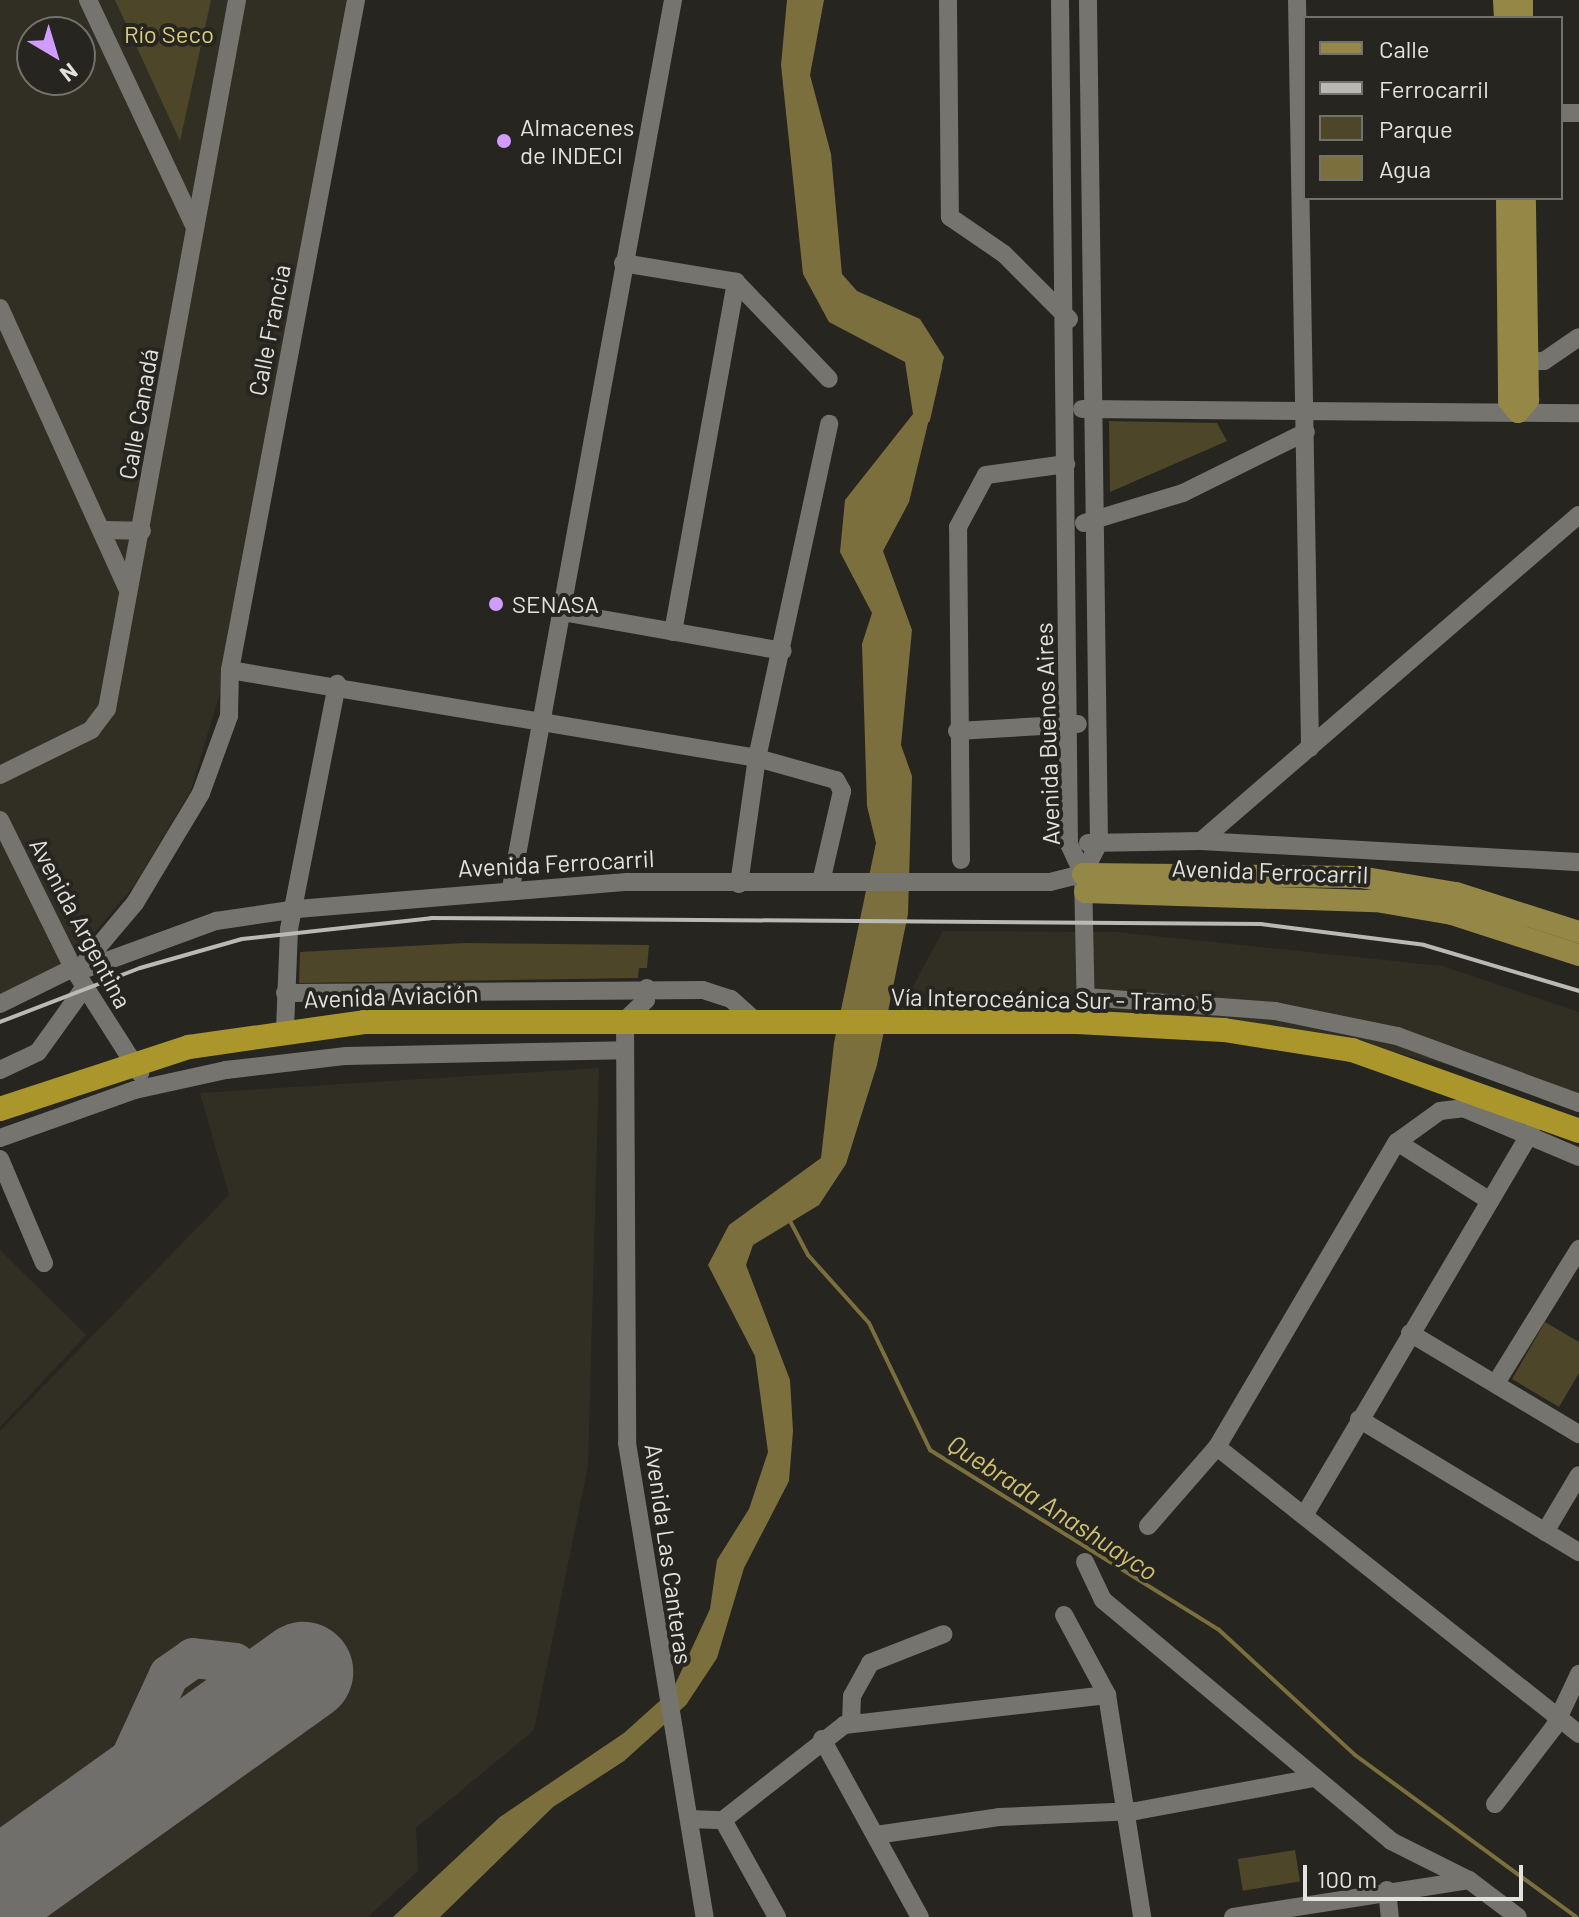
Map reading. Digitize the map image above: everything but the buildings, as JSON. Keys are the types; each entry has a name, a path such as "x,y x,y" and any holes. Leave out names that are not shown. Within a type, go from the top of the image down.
{"highway":[{"name":"Avenida Aviación","path":"0,1109 134,1061 285,1029 625,1020 796,1024"},
{"name":"Vía Interoceánica Sur - Tramo 5","path":"796,1024 1086,1023 1224,1030 1352,1050 1579,1131"}],"main road":[{"path":"1507,200 1519,362 1528,400 1518,412"},
{"path":"1519,362 1525,200"},
{"name":"Avenida Ferrocarril","path":"1084,883 1360,877 1456,893 1579,932"},
{"name":"Avenida Ferrocarril","path":"1084,883 1376,901 1452,914 1579,955"}],"street":[{"path":"88,0 195,227"},
{"name":"Calle Canadá","path":"0,775 101,721 127,588 142,531 237,0"},
{"name":"Calle Francia","path":"231,697 230,670 356,0"},
{"path":"511,888 673,0"},
{"path":"948,0 950,217 1004,254 1069,319"},
{"name":"Avenida Buenos Aires","path":"1060,0 1069,319 1066,464 1069,844 1084,883"},
{"name":"Avenida Buenos Aires","path":"1084,883 1099,843 1088,0"},
{"path":"1297,0 1308,407 1310,748"},
{"path":"623,263 736,282 829,379"},
{"path":"673,632 736,282"},
{"path":"0,308 127,588"},
{"path":"1519,362 1544,361 1579,337"},
{"path":"1067,409 1308,407 1579,413"},
{"path":"739,884 757,758 783,651 829,424"},
{"path":"1066,528 1183,493 1306,432"},
{"path":"961,860 957,731 958,527 986,475 1066,464"},
{"path":"1201,841 1579,515"},
{"path":"103,530 142,531"},
{"path":"562,612 783,651"},
{"path":"230,670 337,684 757,758 841,784 821,882"},
{"path":"0,1070 38,1052 77,976 135,903 184,825 215,756 231,697 256,673"},
{"path":"285,1029 285,993 297,909 337,684"},
{"path":"957,731 1097,722"},
{"name":"Avenida Argentina","path":"0,820 77,976 134,1061 147,1087"},
{"path":"1069,844 1201,841 1579,862"},
{"name":"Avenida Ferrocarril","path":"0,1004 216,921 297,909 511,888 935,879 1084,883"},
{"path":"1084,883 1086,1023"},
{"path":"285,993 647,988 703,990 731,999 759,1024"},
{"path":"625,1020 646,1000 647,988"},
{"path":"1086,997 1275,1011 1397,1036 1579,1103"},
{"name":"Avenida Las Canteras","path":"625,1020 627,1443 705,1917"},
{"path":"0,1138 147,1087 346,1056 625,1050"},
{"path":"1148,1526 1217,1447 1397,1142 1451,1109 1531,1132 1579,1157"},
{"path":"1305,1514 1531,1132"},
{"path":"1397,1142 1490,1201"},
{"path":"0,1159 44,1263"},
{"path":"1496,1383 1574,1270 1579,1249"},
{"path":"1410,1333 1579,1434"},
{"path":"1359,1419 1579,1552"},
{"path":"1217,1447 1579,1734"},
{"path":"1545,1532 1579,1475"},
{"path":"1085,1562 1103,1600 1314,1778 1391,1841 1469,1880 1518,1917"},
{"path":"1064,1615 1107,1695 1142,1917"},
{"path":"851,1724 852,1696 870,1663 944,1634"},
{"path":"1495,1804 1579,1674"},
{"path":"689,1819 723,1820 822,1739 851,1724 1107,1695"},
{"path":"822,1739 920,1917"},
{"path":"876,1835 1127,1809 1314,1778"},
{"path":"723,1820 777,1917"},
{"path":"1233,1917 1387,1890 1469,1880"},
{"path":"1387,1890 1390,1917"}],"shaded area":[{"path":"0,0 359,0 225,676 191,790 134,886 59,974 0,1004"},
{"path":"943,931 1116,932 1442,966 1579,1012 1579,1112 1458,1067 1273,1025 1115,1010 899,1012"},
{"path":"599,1068 588,1466 534,1730 416,1828 418,1871 368,1917 0,1917 0,1431 229,1195 200,1093"},
{"path":"0,1250 86,1335 0,1427"}],"green space":[{"name":"Río Seco","path":"115,0 211,0 180,141"},
{"path":"1109,421 1217,423 1227,441 1110,492"},
{"path":"465,943 649,945 647,968 639,968 638,978 299,983 300,952"},
{"path":"1545,1322 1579,1342 1579,1373 1559,1407 1512,1379"},
{"path":"1295,1850 1300,1882 1243,1891 1238,1859"}],"water":[{"path":"787,0 824,0 810,75 831,154 842,274 857,291 920,319 944,357 909,502 883,551 912,630 901,745 912,776 908,914 877,1065 846,1164 819,1205 753,1245 746,1265 790,1380 793,1431 789,1481 744,1568 717,1658 686,1705 624,1761 553,1807 440,1917 393,1917 500,1817 624,1733 673,1689 710,1609 717,1560 749,1509 768,1452 755,1356 708,1265 729,1225 821,1158 834,1043 876,843 867,806 862,644 872,613 840,552 845,500 913,414 905,362 829,322 803,274 781,65"}],"waterway":[{"name":"Quebrada Anashuayco","path":"928,420 940,367"},
{"name":"Quebrada Anashuayco","path":"789,1219 808,1255 869,1323 930,1450 1218,1629 1355,1755 1576,1917"}],"taxiway":[{"path":"105,1814 169,1675 193,1658 235,1663 261,1702 252,1736 226,1754 160,1775"}],"runway":[{"path":"0,1889 303,1672"}],"railway":[{"path":"0,1022 140,968 242,939 431,918 1261,924 1424,945 1579,991"}],"place":[{"name":"Almacenes de INDECI","path":"504,141"},
{"name":"SENASA","path":"496,604"}]}
